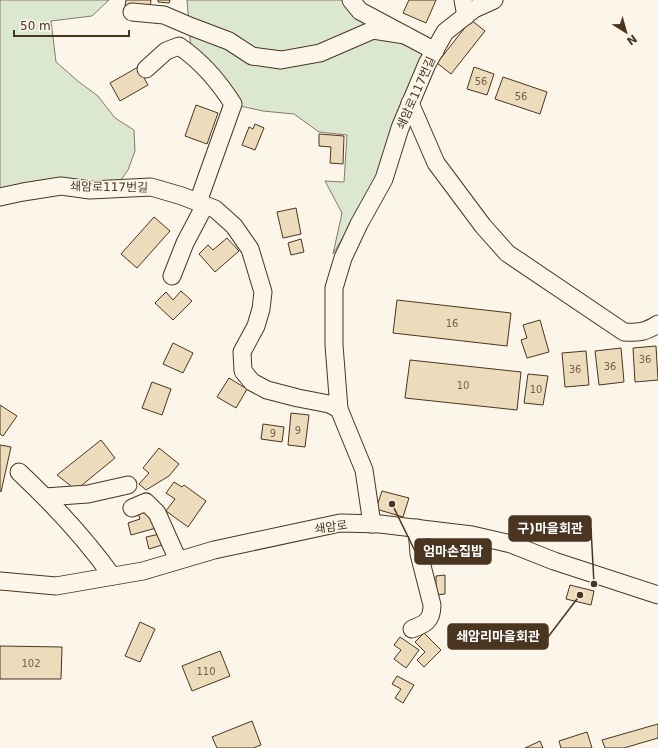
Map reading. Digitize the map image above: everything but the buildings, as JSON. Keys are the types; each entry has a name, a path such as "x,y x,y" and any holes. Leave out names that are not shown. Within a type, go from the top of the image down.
{"street":[{"name":"쇄암로117번길","path":"351,0 360,10 435,51"},
{"name":"쇄암로117번길","path":"372,524 364,470 339,409 334,345 334,288 343,258 359,224 384,179 400,128 427,64 445,32 464,8 474,9 494,0"},
{"name":"쇄암로117번길","path":"132,12 164,15 229,41 252,56 281,60 320,53 373,30 405,35"},
{"path":"181,48 190,26"},
{"path":"146,69 166,51 179,46 221,85 233,104 201,203 172,276"},
{"path":"410,103 436,163 482,226 507,253 624,332 638,333 651,329 658,324"},
{"name":"쇄암로117번길","path":"0,197 61,186 90,190 151,187 182,196 215,209 234,226 250,249 263,292 261,309 256,326 242,352 243,371 252,382 267,390 329,404 339,409"},
{"path":"19,472 45,497 96,554 112,576"},
{"path":"45,497 88,494 128,485"},
{"path":"132,508 146,502 157,513 178,560"},
{"name":"쇄암로","path":"0,582 56,586 143,571 214,550 340,523 417,528 472,535 511,544 554,561 658,595"},
{"path":"412,629 423,625 428,621 432,613 432,606 419,554 417,528"}],"green space":[{"path":"0,0 109,0 92,16 51,21 56,62 98,96 115,118 134,130 135,151 128,170 117,185 0,192"},
{"path":"187,0 348,0 430,52 381,175 333,254 342,213 325,181 344,182 347,135 319,132 294,114 263,111 240,106 191,49"}],"place":[{"name":"엄마손집밥","path":"392,504"},
{"name":"구)마을회관","path":"594,584"},
{"name":"쇄암리마을회관","path":"580,595"}]}
